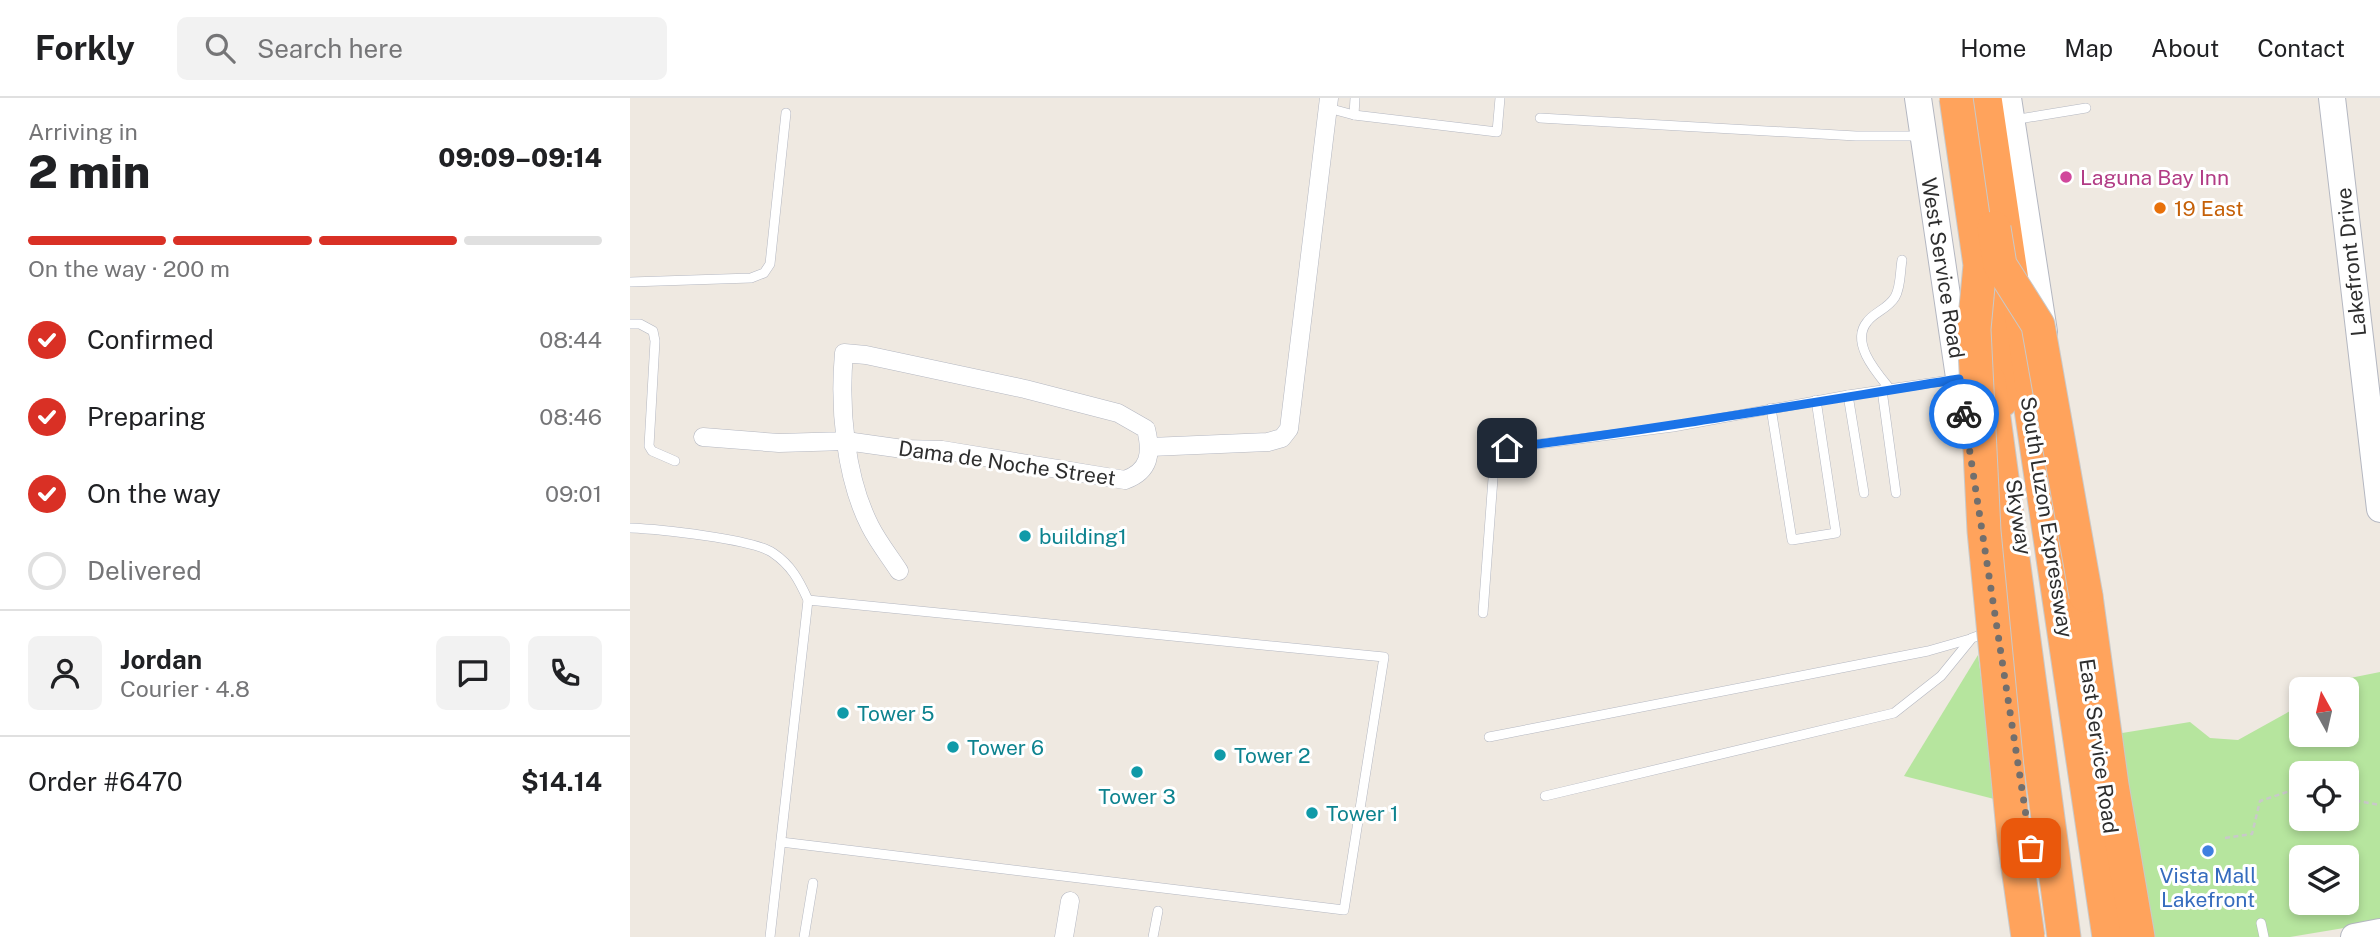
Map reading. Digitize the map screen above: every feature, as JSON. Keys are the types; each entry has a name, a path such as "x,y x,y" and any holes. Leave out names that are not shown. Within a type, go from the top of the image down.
{"highway":[{"name":"South Luzon Expressway","path":"1948,98 2064,937"},
{"name":"Skyway","path":"1956,98 1990,265 2099,937"},
{"name":"Skyway","path":"1974,98 1990,265 2081,937"},
{"name":"South Luzon Expressway","path":"1984,98 2109,937"},
{"path":"1990,265 1974,329 1984,531 2014,839 2028,937"},
{"path":"1990,265 2038,325 2084,583 2138,937"}],"main road":[{"name":"West Service Road","path":"1918,98 2044,937"},
{"name":"Lakefront Drive","path":"2332,98 2380,509"},
{"name":"East Service Road","path":"2010,109 2039,288 2104,792 2130,937"},
{"path":"2354,937 2380,932"}],"street":[{"path":"899,571 870,526 846,440 841,386 844,353 866,355 1025,389 1118,413 1146,429 1150,447 1268,442 1282,438 1289,429 1329,103"},
{"name":"Dama de Noche Street","path":"703,437 779,443 846,440 903,449 942,450 1125,480 1137,475 1147,465 1150,447"},
{"path":"1064,937 1070,901"}],"lane":[{"path":"1354,114 1355,98"},
{"path":"1329,103 1354,114 1497,132 1500,98"},
{"path":"2010,109 2086,108"},
{"path":"630,282 751,278 764,273 770,264 786,113"},
{"path":"1540,118 1856,136 1923,136"},
{"path":"1960,180 1995,174"},
{"path":"1896,492 1886,389 1871,365 1861,336 1866,323 1897,295 1902,260"},
{"path":"630,324 639,324 653,331 655,341 649,446 652,451 675,461"},
{"path":"1483,613 1494,466 1507,448 1673,427 1816,400 1959,379"},
{"path":"1848,395 1864,493"},
{"path":"1771,408 1792,540 1836,533 1816,400"},
{"path":"630,528 671,529 770,550 791,568 808,600 770,937"},
{"path":"781,842 1344,910 1384,657 808,600"},
{"path":"1489,737 1928,651 1997,629"},
{"path":"1545,796 1894,713 1941,676 1972,638"},
{"path":"804,937 813,883"},
{"path":"1153,937 1158,911"},
{"path":"2261,923 2264,937"}],"path":[{"path":"2225,838 2252,834 2260,801 2289,791"},
{"path":"2359,801 2380,805"}],"green space":[{"path":"1978,655 1998,800 1904,776"},
{"path":"2380,672 2380,922 2290,937 2144,937 2116,734 2190,722 2210,738 2238,740 2289,712 2289,747 2359,747 2359,677 2355,677"}],"way so far":[{"path":"1964,414 2031,848"}],"place":[{"name":"Laguna Bay Inn","path":"2066,177"},
{"name":"19 East","path":"2160,208"},
{"name":"building1","path":"1025,536"},
{"name":"Tower 5","path":"843,713"},
{"name":"Tower 6","path":"953,747"},
{"name":"Tower 2","path":"1220,755"},
{"name":"Tower 3","path":"1137,772"},
{"name":"Tower 1","path":"1312,813"},
{"name":"Vista Mall Lakefront","path":"2208,851"}],"route":[{"path":"1507,448 1673,427 1848,395 1959,379 1964,414"}]}
